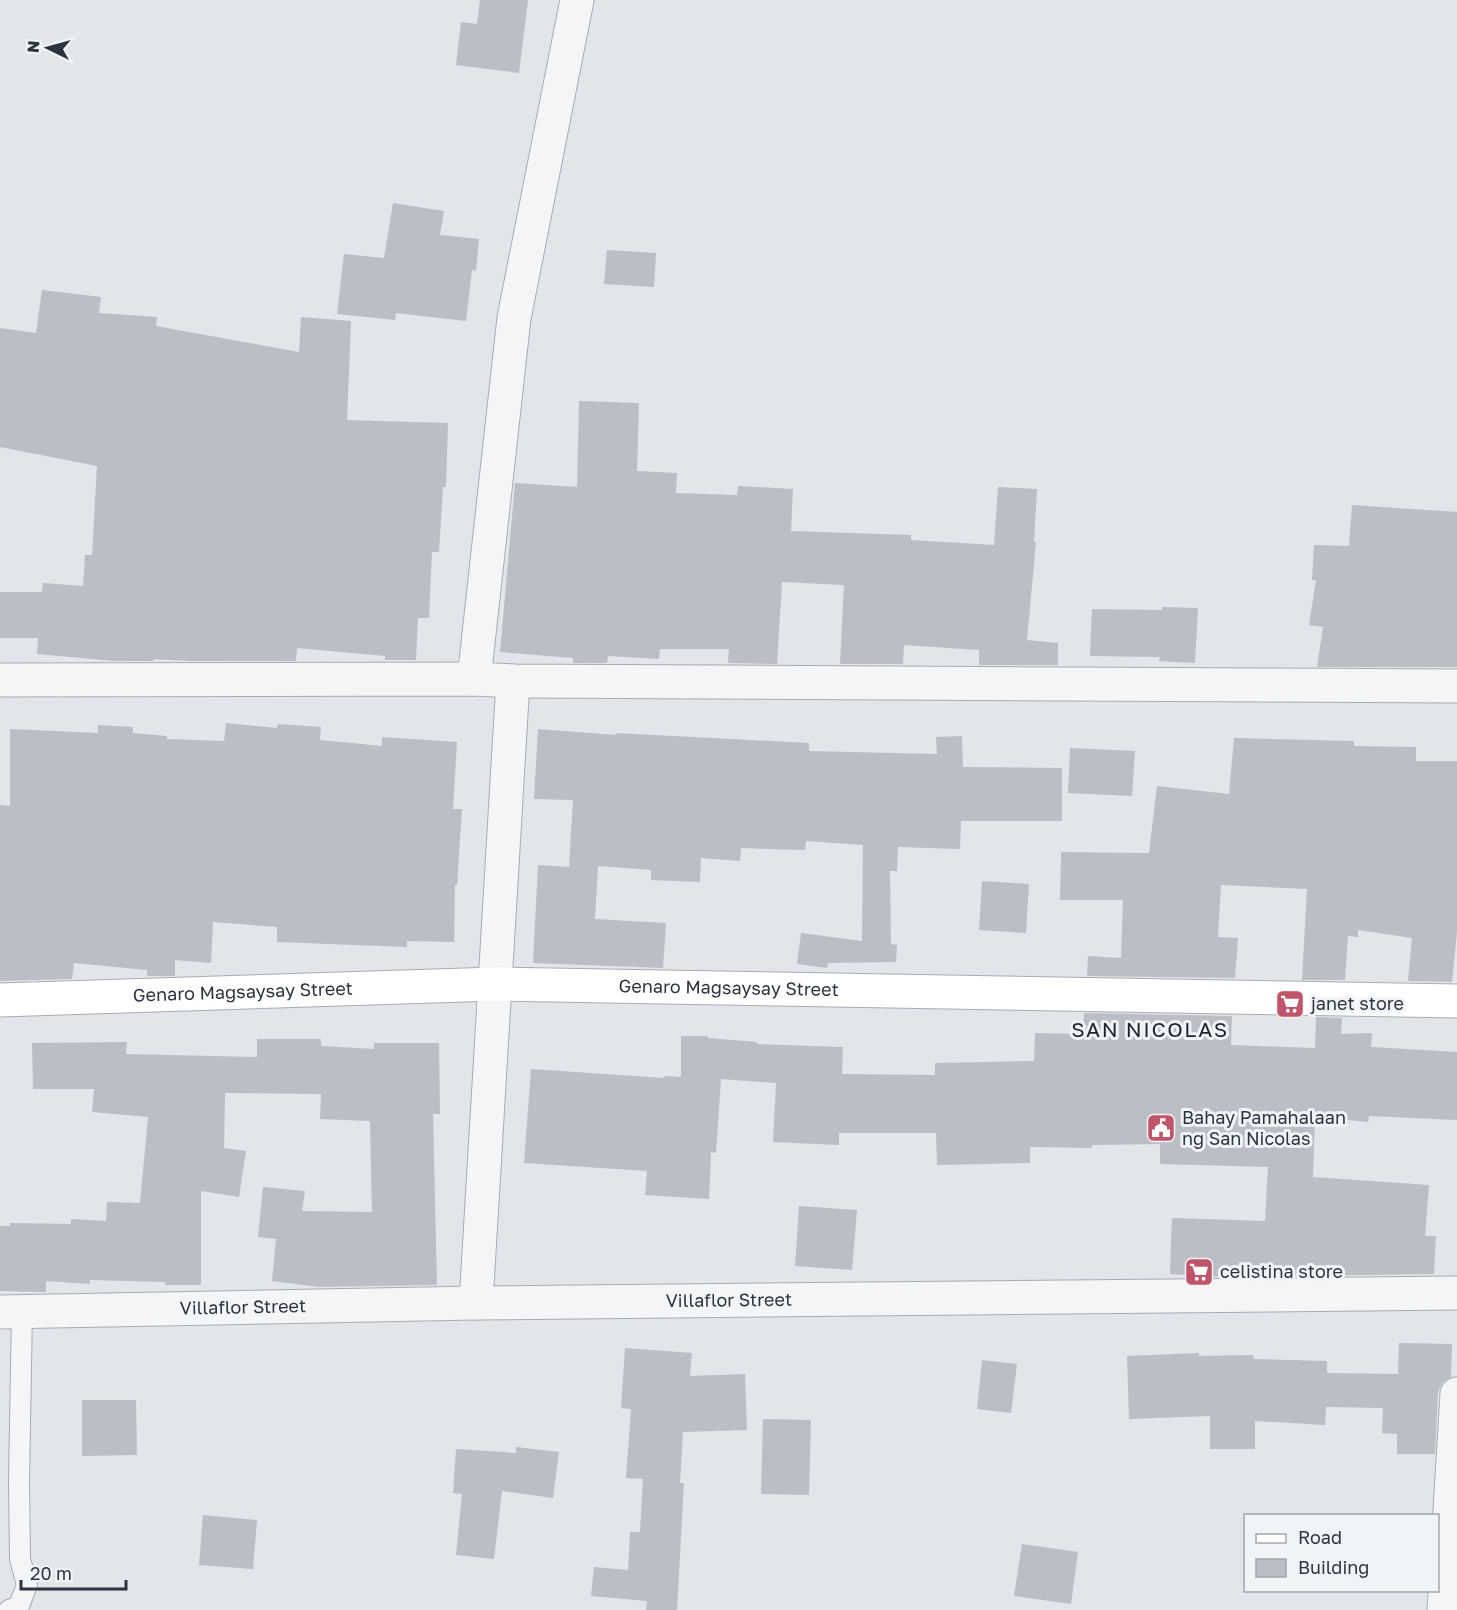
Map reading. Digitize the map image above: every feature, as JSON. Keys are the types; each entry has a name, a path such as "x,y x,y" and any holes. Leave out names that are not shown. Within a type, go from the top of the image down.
{"street":[{"path":"474,679 514,318 577,0"},
{"path":"0,680 474,679 1457,686"},
{"path":"476,1303 513,681"},
{"name":"Genaro Magsaysay Street","path":"0,1000 496,984 1457,1001"},
{"name":"Villaflor Street","path":"11,1312 476,1303 1457,1293"},
{"path":"1444,1610 1457,1394"}],"lane":[{"path":"9,1610 20,1606 27,1585 20,1559 19,1481 11,1312"}],"building":[{"path":"480,0 528,0 519,73 456,65 461,22 477,24"},
{"path":"393,203 444,211 440,235 479,239 476,271 472,270 466,321 396,313 395,320 337,314 344,254 384,258"},
{"path":"607,250 656,253 654,287 604,284"},
{"path":"42,290 101,297 99,313 157,317 156,326 299,352 301,317 351,321 347,420 448,423 446,487 443,487 439,552 432,552 429,618 418,618 416,660 385,660 385,656 297,648 296,661 154,659 153,661 114,661 37,654 38,638 0,638 0,592 42,592 43,583 83,586 85,555 92,555 97,466 0,447 0,328 36,333"},
{"path":"579,401 639,403 637,471 677,473 676,493 737,495 738,486 793,489 791,531 911,535 911,540 994,545 998,487 1037,489 1034,542 1036,542 1027,640 1058,643 1058,665 979,665 979,650 904,645 903,664 840,664 844,585 782,582 777,664 728,663 729,649 660,649 659,659 608,656 607,663 573,663 573,658 500,652 515,483 577,487"},
{"path":"1352,505 1457,512 1457,667 1317,667 1323,627 1309,625 1316,580 1312,580 1314,545 1349,546"},
{"path":"1162,607 1198,608 1195,663 1159,661 1160,657 1090,656 1092,609 1162,610"},
{"path":"226,723 277,728 278,724 321,727 320,740 382,746 382,737 457,742 453,809 462,809 457,885 455,885 454,942 407,941 407,947 277,942 277,927 213,922 211,963 175,960 175,976 147,976 147,970 74,963 72,979 0,981 0,805 10,806 10,729 98,733 98,725 133,727 133,733 167,736 167,739 224,741"},
{"path":"538,729 616,735 616,733 809,743 809,751 937,754 936,737 962,736 963,767 1062,768 1062,821 961,821 960,849 898,847 897,871 890,871 891,944 897,945 896,962 828,963 827,968 797,964 801,933 862,941 863,845 806,841 805,850 741,848 740,861 701,858 700,882 651,880 651,870 598,866 595,919 666,923 663,968 533,963 538,865 569,867 573,800 534,799"},
{"path":"1234,738 1354,741 1354,746 1416,747 1416,761 1457,761 1457,932 1452,982 1408,981 1412,938 1358,930 1358,937 1348,936 1345,980 1302,980 1307,889 1221,885 1218,937 1238,938 1235,978 1087,976 1088,956 1121,958 1123,900 1060,900 1061,852 1149,853 1157,786 1229,794"},
{"path":"1070,748 1135,751 1132,796 1068,793"},
{"path":"982,881 1029,884 1026,933 979,930"},
{"path":"1084,1013 1232,1016 1231,1045 1315,1048 1316,1017 1342,1018 1341,1034 1372,1033 1371,1047 1457,1052 1457,1120 1369,1116 1368,1122 1315,1117 1313,1177 1429,1185 1425,1236 1436,1236 1434,1274 1223,1277 1170,1274 1172,1218 1265,1221 1268,1167 1160,1164 1160,1144 1092,1145 1092,1148 1030,1147 1030,1163 937,1165 936,1133 839,1133 839,1145 773,1142 776,1083 721,1079 716,1153 711,1152 709,1199 645,1195 647,1171 524,1163 531,1069 664,1078 665,1076 681,1077 681,1036 708,1036 708,1038 757,1042 757,1044 843,1047 842,1074 935,1075 935,1063 1034,1061 1035,1033 1083,1034"},
{"path":"257,1039 321,1039 321,1046 374,1049 374,1043 439,1043 440,1114 433,1114 437,1285 319,1287 272,1281 276,1239 258,1237 263,1187 305,1191 302,1211 372,1212 370,1121 320,1119 321,1094 225,1093 224,1148 246,1151 239,1197 201,1191 201,1285 90,1280 90,1284 46,1281 46,1292 0,1291 0,1226 10,1226 10,1223 71,1224 71,1219 106,1221 107,1202 140,1203 148,1117 92,1112 94,1089 33,1089 32,1043 127,1042 126,1054 257,1057"},
{"path":"799,1206 857,1210 852,1270 795,1266"},
{"path":"1399,1343 1452,1344 1451,1377 1442,1383 1438,1393 1435,1454 1397,1454 1397,1434 1382,1433 1383,1408 1326,1407 1325,1425 1255,1421 1255,1449 1210,1449 1210,1416 1129,1419 1127,1356 1199,1353 1199,1356 1253,1355 1254,1359 1327,1361 1327,1373 1398,1374"},
{"path":"625,1348 692,1353 690,1376 745,1374 747,1430 683,1432 680,1483 684,1483 677,1610 646,1610 647,1601 591,1596 594,1567 628,1570 630,1532 640,1532 643,1479 626,1478 631,1409 621,1408"},
{"path":"982,1360 1017,1364 1011,1413 977,1409"},
{"path":"82,1400 136,1400 137,1455 82,1456"},
{"path":"763,1419 811,1420 809,1495 761,1494"},
{"path":"516,1447 559,1452 553,1498 502,1491 494,1559 456,1555 462,1494 453,1493 456,1449 516,1453"},
{"path":"203,1515 257,1520 253,1569 199,1565"},
{"path":"1022,1544 1078,1552 1071,1604 1014,1596"}],"place":[{"name":"janet store","path":"1290,1004"},
{"name":"Bahay Pamahalaan ng San Nicolas","path":"1161,1128"},
{"name":"celistina store","path":"1199,1272"}],"district":[{"name":"SAN NICOLAS","path":"1150,1030"}]}
